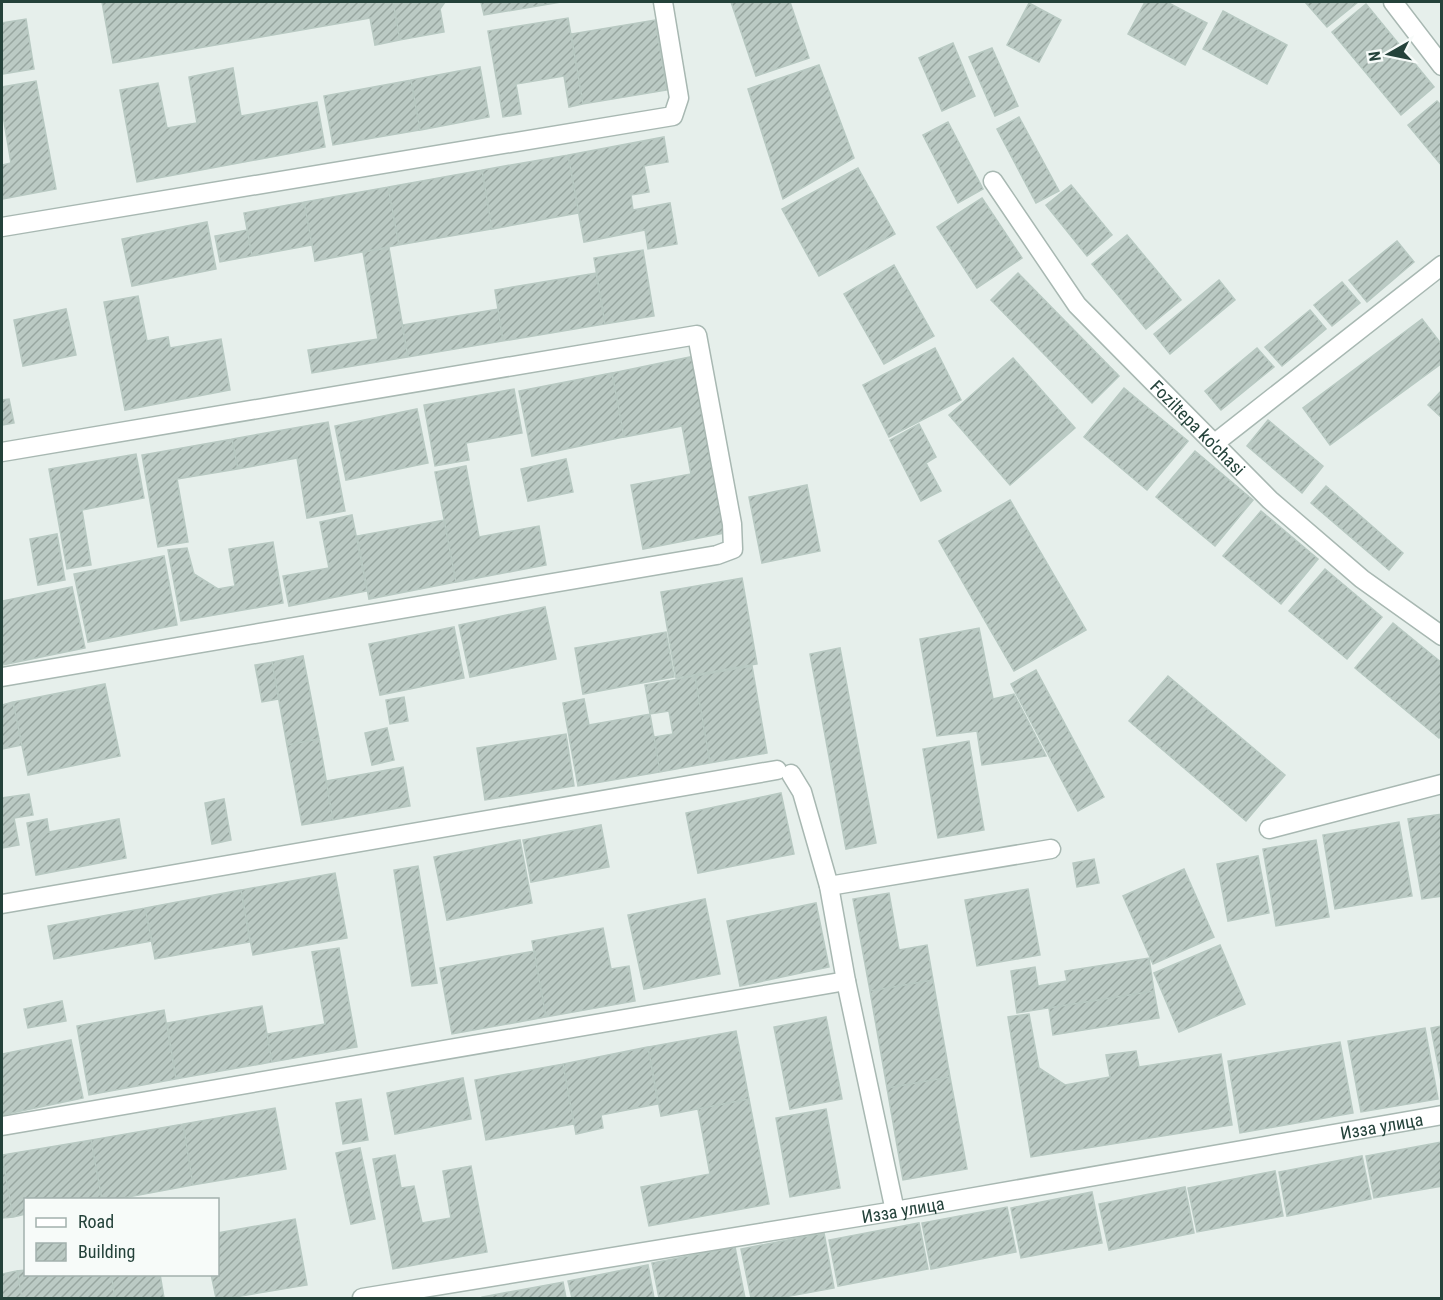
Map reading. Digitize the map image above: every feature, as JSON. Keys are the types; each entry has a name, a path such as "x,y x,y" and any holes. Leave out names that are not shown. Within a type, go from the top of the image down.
{"street":[{"path":"2,227 673,116 679,98 663,2"},
{"path":"1393,2 1442,66"},
{"name":"Foziltepa ko'chasi","path":"993,181 1077,305 1270,500 1362,579 1442,636"},
{"path":"1215,443 1442,265"},
{"path":"2,452 697,335 732,524 733,549 717,555 2,677"},
{"path":"2,904 784,772 802,792 829,886 846,981 895,1211"},
{"path":"1269,829 1442,784"},
{"path":"829,886 1050,849"},
{"path":"2,1126 846,981"},
{"name":"Изза улица","path":"362,1299 895,1211 1442,1114"}],"building":[{"path":"102,2 393,2 400,40 375,45 370,18 113,63"},
{"path":"393,2 445,2 440,9 444,32 400,40"},
{"path":"481,2 561,2 484,15"},
{"path":"731,2 790,2 809,58 756,76"},
{"path":"1145,2 1167,2 1207,23 1185,65 1128,34"},
{"path":"1305,2 1358,2 1327,27"},
{"path":"1029,3 1061,20 1039,62 1007,45"},
{"path":"1366,4 1434,87 1401,115 1332,32"},
{"path":"1223,11 1287,45 1267,84 1203,49"},
{"path":"568,18 583,104 569,107 564,76 516,84 521,114 503,117 488,31"},
{"path":"26,19 34,69 2,74 2,23"},
{"path":"655,20 667,90 583,104 571,34"},
{"path":"953,43 975,96 942,111 919,58"},
{"path":"992,48 1018,106 995,116 969,57"},
{"path":"819,65 854,158 783,199 748,89"},
{"path":"480,67 489,117 420,130 411,80"},
{"path":"233,68 241,116 317,102 325,147 137,182 120,90 158,83 167,128 197,123 189,77"},
{"path":"411,80 420,130 333,145 324,96"},
{"path":"36,81 56,189 2,199 2,165 11,163 2,110 2,87"},
{"path":"1437,101 1442,106 1442,166 1408,125"},
{"path":"1019,117 1059,191 1036,203 997,129"},
{"path":"948,122 983,189 958,203 923,135"},
{"path":"664,137 668,162 644,166 649,192 631,195 633,210 670,203 677,244 648,249 645,230 584,242 568,155"},
{"path":"568,155 579,213 492,229 482,170"},
{"path":"858,168 895,234 819,276 782,209"},
{"path":"482,170 492,229 399,245 388,187"},
{"path":"1071,185 1112,235 1087,256 1046,205"},
{"path":"388,187 399,245 315,261 304,202"},
{"path":"982,198 1022,258 977,288 937,227"},
{"path":"304,202 312,245 252,256 244,213"},
{"path":"207,222 216,269 132,286 122,239"},
{"path":"247,230 252,256 220,262 215,236"},
{"path":"1127,235 1181,300 1146,329 1092,264"},
{"path":"1397,241 1414,262 1367,302 1349,280"},
{"path":"389,248 408,357 312,373 308,350 378,339 363,252"},
{"path":"643,250 654,316 605,324 594,258"},
{"path":"894,265 934,336 884,364 844,294"},
{"path":"596,273 605,324 503,341 495,290"},
{"path":"1018,273 1119,376 1092,403 991,300"},
{"path":"1219,280 1235,300 1170,354 1154,334"},
{"path":"1342,282 1360,303 1332,326 1314,305"},
{"path":"138,296 147,341 168,337 170,348 221,339 230,390 125,410 104,302"},
{"path":"66,309 76,355 23,366 14,320"},
{"path":"498,309 503,341 408,357 402,325"},
{"path":"1310,310 1326,329 1282,366 1265,347"},
{"path":"1422,319 1442,345 1442,363 1330,445 1303,408"},
{"path":"935,348 961,400 889,437 863,385"},
{"path":"1257,348 1274,367 1221,410 1205,391"},
{"path":"695,356 730,532 643,549 631,485 691,474 682,426 624,437 612,373"},
{"path":"1013,358 1075,428 1010,485 949,415"},
{"path":"612,373 624,437 532,456 519,391"},
{"path":"1124,388 1188,441 1147,490 1084,437"},
{"path":"514,389 522,433 466,443 469,460 435,466 424,405"},
{"path":"1442,392 1442,418 1428,405"},
{"path":"9,399 14,423 2,425 2,400"},
{"path":"417,409 428,463 346,480 335,426"},
{"path":"1268,420 1323,466 1302,493 1247,446"},
{"path":"328,422 345,511 307,518 297,458 238,469 232,439"},
{"path":"919,424 936,457 926,463 941,491 921,501 890,440"},
{"path":"232,439 238,469 177,479 188,542 158,547 142,455"},
{"path":"1195,451 1253,500 1215,546 1156,497"},
{"path":"136,454 144,498 82,510 91,565 67,569 49,469"},
{"path":"566,459 573,492 528,501 521,469"},
{"path":"466,466 479,537 539,526 546,565 456,582 435,472"},
{"path":"807,485 820,551 762,563 749,497"},
{"path":"1326,486 1403,553 1389,570 1311,503"},
{"path":"1010,500 1086,630 1014,671 939,541"},
{"path":"1261,511 1318,559 1281,604 1223,556"},
{"path":"352,515 367,591 289,606 283,576 329,568 320,522"},
{"path":"444,520 456,582 369,599 357,536"},
{"path":"57,534 65,580 38,585 30,539"},
{"path":"273,542 283,603 181,621 168,550 187,548 194,574 218,589 235,586 229,549"},
{"path":"164,556 177,625 88,642 74,574"},
{"path":"1325,569 1382,617 1347,659 1289,611"},
{"path":"742,578 757,664 676,678 661,592"},
{"path":"72,587 85,648 2,665 2,601"},
{"path":"545,607 556,659 470,677 459,625"},
{"path":"1393,623 1442,663 1442,735 1439,738 1355,668"},
{"path":"454,627 464,678 380,695 369,644"},
{"path":"979,628 993,699 1014,694 1046,756 982,765 977,731 937,736 920,639"},
{"path":"666,632 674,677 583,694 575,648"},
{"path":"840,648 876,843 846,849 810,654"},
{"path":"303,656 319,739 287,745 272,662"},
{"path":"272,662 279,699 262,702 255,665"},
{"path":"752,666 767,753 710,763 695,676"},
{"path":"1036,670 1104,797 1078,811 1011,684"},
{"path":"695,676 710,763 660,772 654,737 673,734 669,711 650,714 645,685"},
{"path":"1168,676 1285,775 1246,821 1129,721"},
{"path":"105,684 120,756 28,775 13,702"},
{"path":"404,697 408,721 390,724 386,700"},
{"path":"584,699 589,725 650,714 660,772 578,786 563,703"},
{"path":"13,702 22,745 2,749 2,705"},
{"path":"387,728 394,760 372,765 365,733"},
{"path":"566,734 574,786 485,800 477,748"},
{"path":"319,739 333,820 302,825 287,745"},
{"path":"969,741 984,830 938,838 923,749"},
{"path":"403,767 410,806 333,820 326,781"},
{"path":"781,793 794,854 698,873 686,813"},
{"path":"29,794 33,815 14,818 19,845 2,848 2,798"},
{"path":"224,799 231,840 212,844 205,803"},
{"path":"1442,814 1442,896 1422,899 1408,819"},
{"path":"47,819 49,832 119,819 126,858 36,875 27,823"},
{"path":"1399,822 1412,896 1335,909 1323,835"},
{"path":"601,825 609,867 531,882 523,840"},
{"path":"520,840 532,903 447,920 434,857"},
{"path":"1316,840 1329,917 1276,926 1263,849"},
{"path":"1258,856 1269,913 1228,921 1217,864"},
{"path":"1094,859 1099,883 1077,887 1073,863"},
{"path":"418,866 437,983 412,986 394,870"},
{"path":"1184,869 1214,937 1153,964 1123,896"},
{"path":"335,873 347,938 253,955 241,890"},
{"path":"1028,889 1040,955 977,966 965,900"},
{"path":"241,890 250,942 155,959 145,908"},
{"path":"889,893 899,950 927,945 933,980 870,991 853,899"},
{"path":"705,899 720,974 644,989 628,915"},
{"path":"816,903 829,967 740,986 727,921"},
{"path":"145,908 152,941 54,959 48,926"},
{"path":"603,928 611,969 629,966 635,1001 546,1017 532,941"},
{"path":"1220,945 1245,1004 1179,1032 1154,973"},
{"path":"339,948 357,1047 272,1062 267,1034 325,1024 312,952"},
{"path":"534,951 546,1017 452,1034 440,968"},
{"path":"1149,958 1154,991 1017,1013 1011,971 1035,967 1038,986 1067,981 1065,971"},
{"path":"933,980 950,1077 887,1088 870,991"},
{"path":"1154,991 1159,1018 1053,1035 1049,1008"},
{"path":"62,1001 66,1021 28,1028 24,1009"},
{"path":"262,1006 272,1062 176,1079 167,1023"},
{"path":"164,1010 176,1079 89,1095 77,1026"},
{"path":"1029,1014 1039,1068 1065,1085 1110,1077 1106,1055 1136,1051 1139,1067 1221,1054 1232,1125 1031,1157 1008,1017"},
{"path":"826,1017 842,1099 790,1109 774,1027"},
{"path":"1442,1026 1442,1086 1431,1028"},
{"path":"1425,1028 1438,1099 1361,1112 1348,1041"},
{"path":"736,1031 749,1099 661,1116 648,1047"},
{"path":"71,1040 83,1098 2,1115 2,1054"},
{"path":"1340,1042 1353,1113 1240,1133 1228,1061"},
{"path":"648,1047 658,1104 601,1115 603,1128 576,1134 563,1064"},
{"path":"563,1064 574,1124 486,1140 475,1080"},
{"path":"950,1077 967,1169 903,1180 887,1088"},
{"path":"463,1078 471,1119 395,1134 387,1093"},
{"path":"361,1099 368,1140 343,1144 336,1103"},
{"path":"749,1099 769,1204 649,1226 641,1187 710,1174 698,1109"},
{"path":"275,1108 286,1169 193,1185 183,1124"},
{"path":"826,1109 840,1188 790,1197 776,1118"},
{"path":"183,1124 193,1185 123,1198 102,1198 91,1140"},
{"path":"91,1140 102,1198 24,1198 24,1214 13,1217 2,1155"},
{"path":"1442,1142 1442,1186 1374,1198 1366,1156"},
{"path":"360,1148 375,1219 351,1224 336,1153"},
{"path":"2,1155 13,1217 2,1218"},
{"path":"395,1155 401,1188 414,1186 422,1223 451,1218 443,1171 471,1166 487,1252 393,1269 373,1159"},
{"path":"1362,1156 1371,1199 1287,1216 1279,1172"},
{"path":"1275,1171 1283,1216 1197,1232 1188,1188"},
{"path":"1185,1187 1194,1233 1109,1250 1099,1204"},
{"path":"1092,1192 1102,1243 1021,1258 1011,1208"},
{"path":"1007,1207 1016,1252 931,1269 922,1223"},
{"path":"295,1219 307,1285 229,1298 216,1298 211,1276 219,1276 219,1233"},
{"path":"919,1223 928,1269 838,1286 829,1240"},
{"path":"824,1233 834,1288 779,1298 751,1298 741,1249"},
{"path":"735,1247 745,1298 659,1298 652,1263"},
{"path":"648,1265 654,1298 572,1298 568,1281"},
{"path":"24,1270 24,1276 111,1276 115,1298 22,1298 17,1271"},
{"path":"17,1271 22,1298 2,1298 2,1274"},
{"path":"111,1276 160,1276 164,1298 115,1298"},
{"path":"563,1282 566,1298 482,1298 482,1297"}]}
